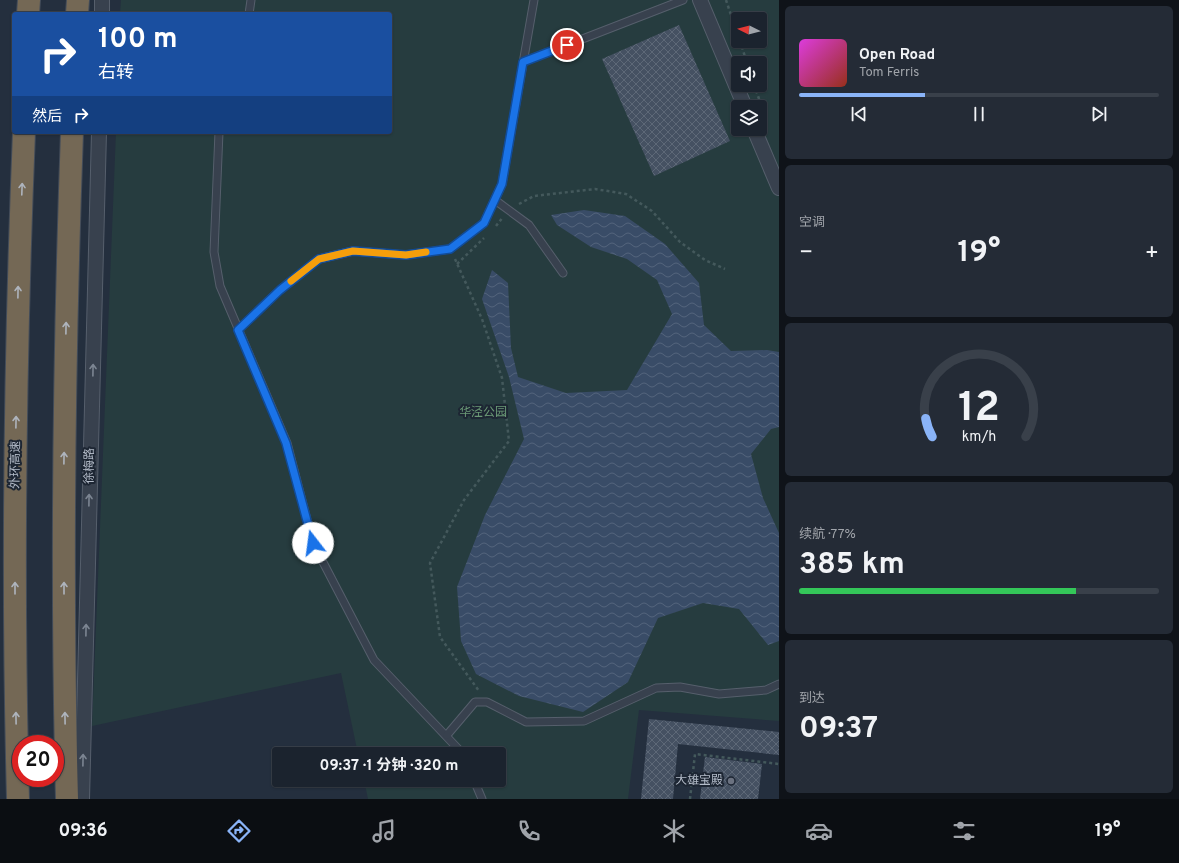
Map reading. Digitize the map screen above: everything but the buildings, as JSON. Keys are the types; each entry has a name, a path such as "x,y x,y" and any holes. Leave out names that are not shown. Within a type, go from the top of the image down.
{"highway":[{"path":"28,12 29,0"},
{"path":"77,12 78,0"},
{"name":"外环高速","path":"18,799 15,531 19,285 24,134"},
{"path":"67,799 64,524 66,365 72,134"}],"street":[{"path":"102,0 102,12"},
{"path":"700,0 742,100"},
{"name":"徐梅路","path":"82,799 99,134"},
{"path":"757,136 779,188"}],"lane":[{"path":"249,12 251,0"},
{"path":"238,330 280,290 319,259 353,251 406,255 450,249 484,223 502,184 534,0"},
{"path":"523,62 683,0"},
{"path":"219,134 214,252 220,286 286,443 313,543 374,660 457,747"},
{"path":"495,200 528,225 563,273"},
{"path":"447,735 475,702 487,702 526,722 584,721 656,688 680,687 719,694 766,690 779,684"},
{"path":"477,787 482,799"}],"path":[{"path":"726,0 731,15"},
{"path":"757,92 769,126"},
{"path":"495,227 509,210 534,196 595,189 626,194 652,211 680,242 705,260 725,269"},
{"path":"457,264 485,238"},
{"path":"450,249 482,319 502,378 509,441 464,500 430,563 440,637 487,702"},
{"path":"690,799 695,754 779,764"}],"green space":[{"name":"华泾公园","path":"121,0 779,0 779,721 639,710 628,799 368,799 365,787 506,787 506,747 357,747 341,673 92,726 116,134 392,134 392,12 120,12"}],"water":[{"path":"584,210 625,216 665,244 699,283 704,325 731,351 767,350 779,352 779,427 771,429 751,454 763,498 779,533 779,641 768,645 739,609 703,603 658,618 628,682 583,712 519,696 476,674 461,641 457,587 485,515 524,439 509,377 482,299 492,270 508,283 511,348 518,377 566,393 627,390 672,314 657,280 627,259 591,247 557,225 551,215"}],"slow traffic":[{"path":"291,281 319,259 353,251 406,255 426,252"}],"place":[{"name":"大雄宝殿","path":"731,781"}],"route":[{"path":"313,543 286,443 238,330 280,290 319,259 353,251 406,255 450,249 484,223 502,184 523,62 567,45"}]}
